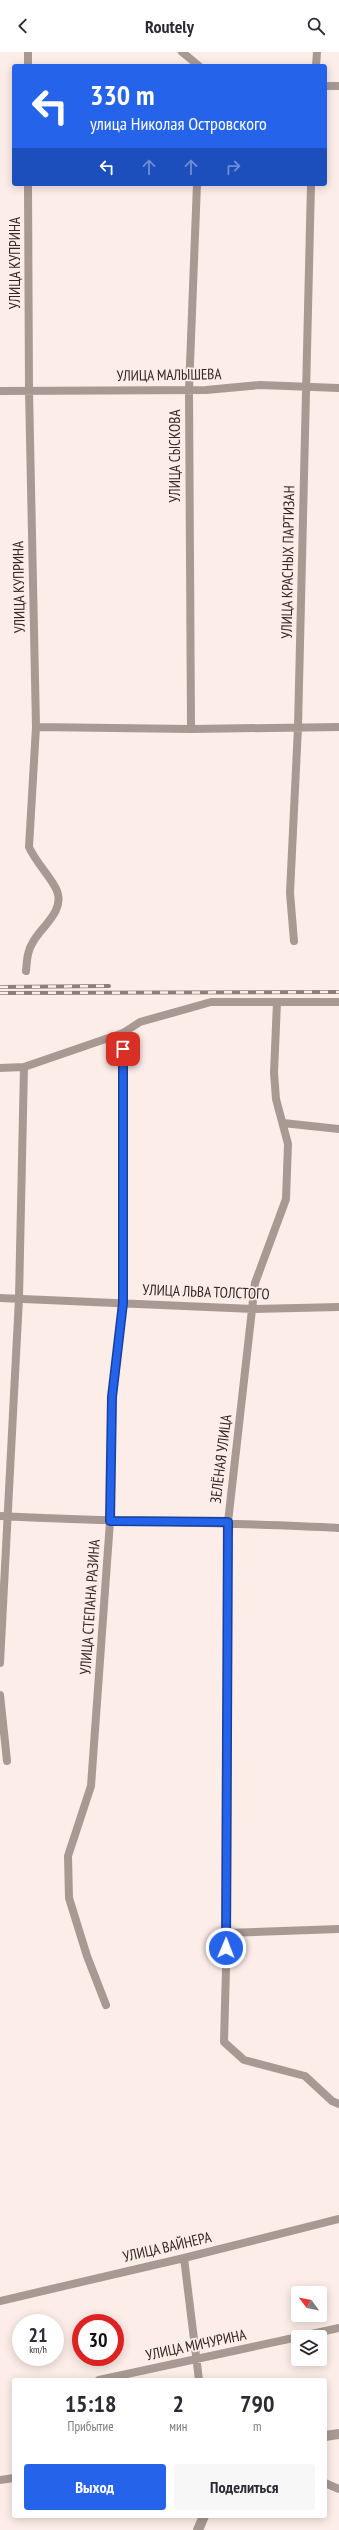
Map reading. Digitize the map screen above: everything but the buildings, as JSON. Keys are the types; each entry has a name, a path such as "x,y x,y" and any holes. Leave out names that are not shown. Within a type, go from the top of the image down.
{"street":[{"path":"28,52 28,64"},
{"path":"316,64 317,52"},
{"path":"184,54 189,64"},
{"path":"184,54 196,64"},
{"path":"327,86 339,86"},
{"name":"УЛИЦА КУПРИНА","path":"26,972 28,954 32,942 52,917 58,906 58,892 36,862 29,847 36,727 29,390 28,186"},
{"name":"УЛИЦА СЫСКОВА","path":"191,729 189,390 196,186"},
{"name":"УЛИЦА КРАСНЫХ ПАРТИЗАН","path":"294,941 290,893 298,727 311,186"},
{"name":"УЛИЦА МАЛЫШЕВА","path":"0,391 189,390 260,385 305,388 339,388"},
{"path":"36,727 191,729 339,727"},
{"path":"0,1068 24,1067 123,1033 140,1022 211,1002 339,1002"},
{"name":"ЗЕЛЁНАЯ УЛИЦА","path":"277,1002 274,1073 276,1099 288,1144 286,1199 255,1283 228,1522 227,1933 224,2042 244,2060 305,2076 332,2101 339,2104"},
{"name":"УЛИЦА СТЕПАНА РАЗИНА","path":"106,2005 87,1956 69,1898 68,1856 91,1786 110,1521 112,1397 123,1303 123,1033"},
{"path":"0,1663 4,1516 19,1298 24,1067"},
{"path":"283,1123 339,1129"},
{"name":"УЛИЦА ЛЬВА ТОЛСТОГО","path":"0,1298 253,1309 339,1307"},
{"path":"4,1516 110,1521 228,1522 339,1528"},
{"path":"0,1695 6,1761"},
{"path":"227,1933 339,1929"},
{"name":"УЛИЦА ВАЙНЕРА","path":"0,2301 184,2258 339,2219"},
{"path":"184,2258 199,2378"},
{"name":"УЛИЦА МИЧУРИНА","path":"327,2331 339,2328"},
{"name":"УЛИЦА МИЧУРИНА","path":"108,2378 291,2339"},
{"path":"327,2436 339,2434"},
{"path":"0,2480 12,2478"},
{"path":"327,2484 339,2489"},
{"path":"198,2530 203,2518"}],"railway":[{"path":"0,987 109,986"},
{"path":"0,993 339,992"}],"route":[{"path":"123,1049 123,1303 112,1397 110,1521 228,1522 226,1948"}]}
